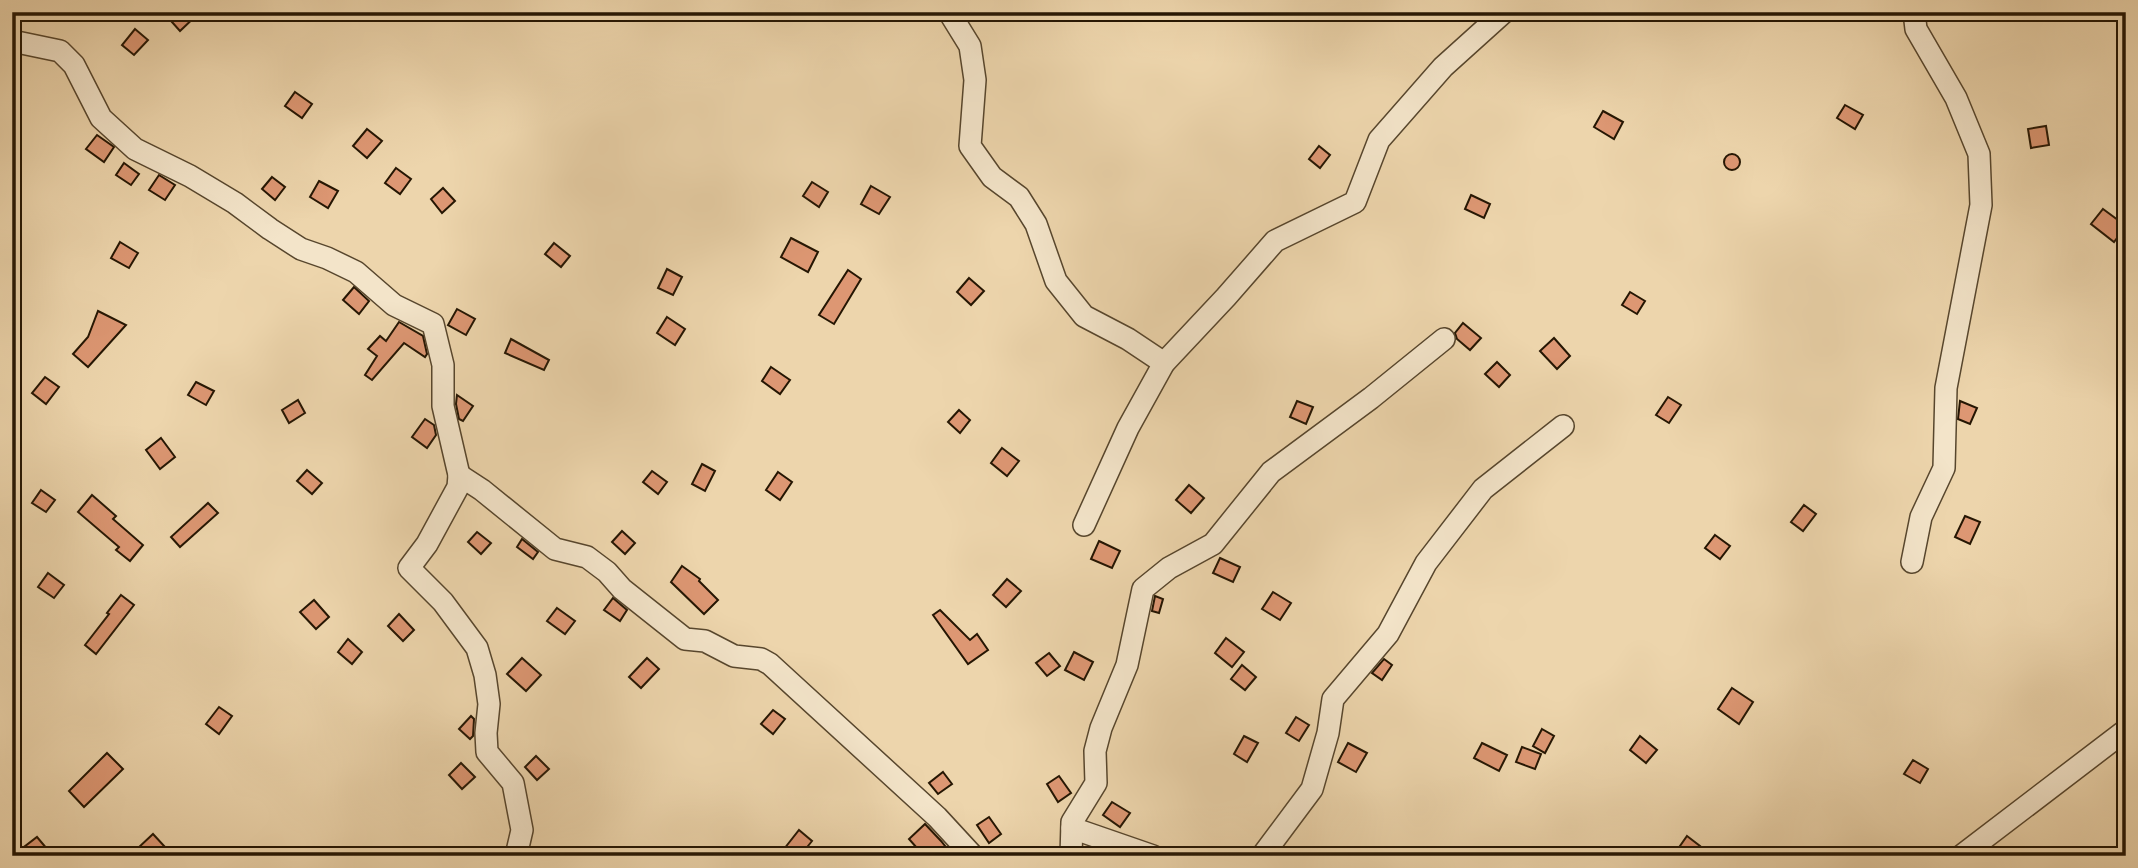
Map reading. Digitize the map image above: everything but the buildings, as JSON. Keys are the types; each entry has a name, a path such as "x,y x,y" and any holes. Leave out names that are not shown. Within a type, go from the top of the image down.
{"street":[{"path":"949,12 970,46 975,80 970,146 992,177 1019,197 1036,224 1056,281 1084,316 1164,362"},
{"path":"1084,525 1128,428 1164,362 1275,241 1355,202 1379,140 1443,66 1504,12"},
{"path":"1912,562 1921,516 1944,468 1946,388 1981,205 1979,154 1956,98 1916,29 1914,12"},
{"path":"12,41 60,51 74,65 100,118 135,149 190,176 235,203 301,249 356,272 394,305 433,324 443,365 443,406 459,475 458,486 442,519 409,568 443,602 477,648 485,675 489,704 487,752 513,783 522,830 516,856"},
{"path":"1070,856 1072,822 1096,783 1094,751 1127,665 1143,589 1169,568 1213,544 1271,472 1371,398 1444,339"},
{"path":"1262,856 1312,789 1328,733 1333,699 1388,634 1426,563 1483,489 1563,426"},
{"path":"459,475 482,490 555,549 587,557 685,639 705,641 734,656 761,659 770,664 937,817 973,856"},
{"path":"1961,856 2126,730"},
{"path":"1072,828 1153,856"}]}
